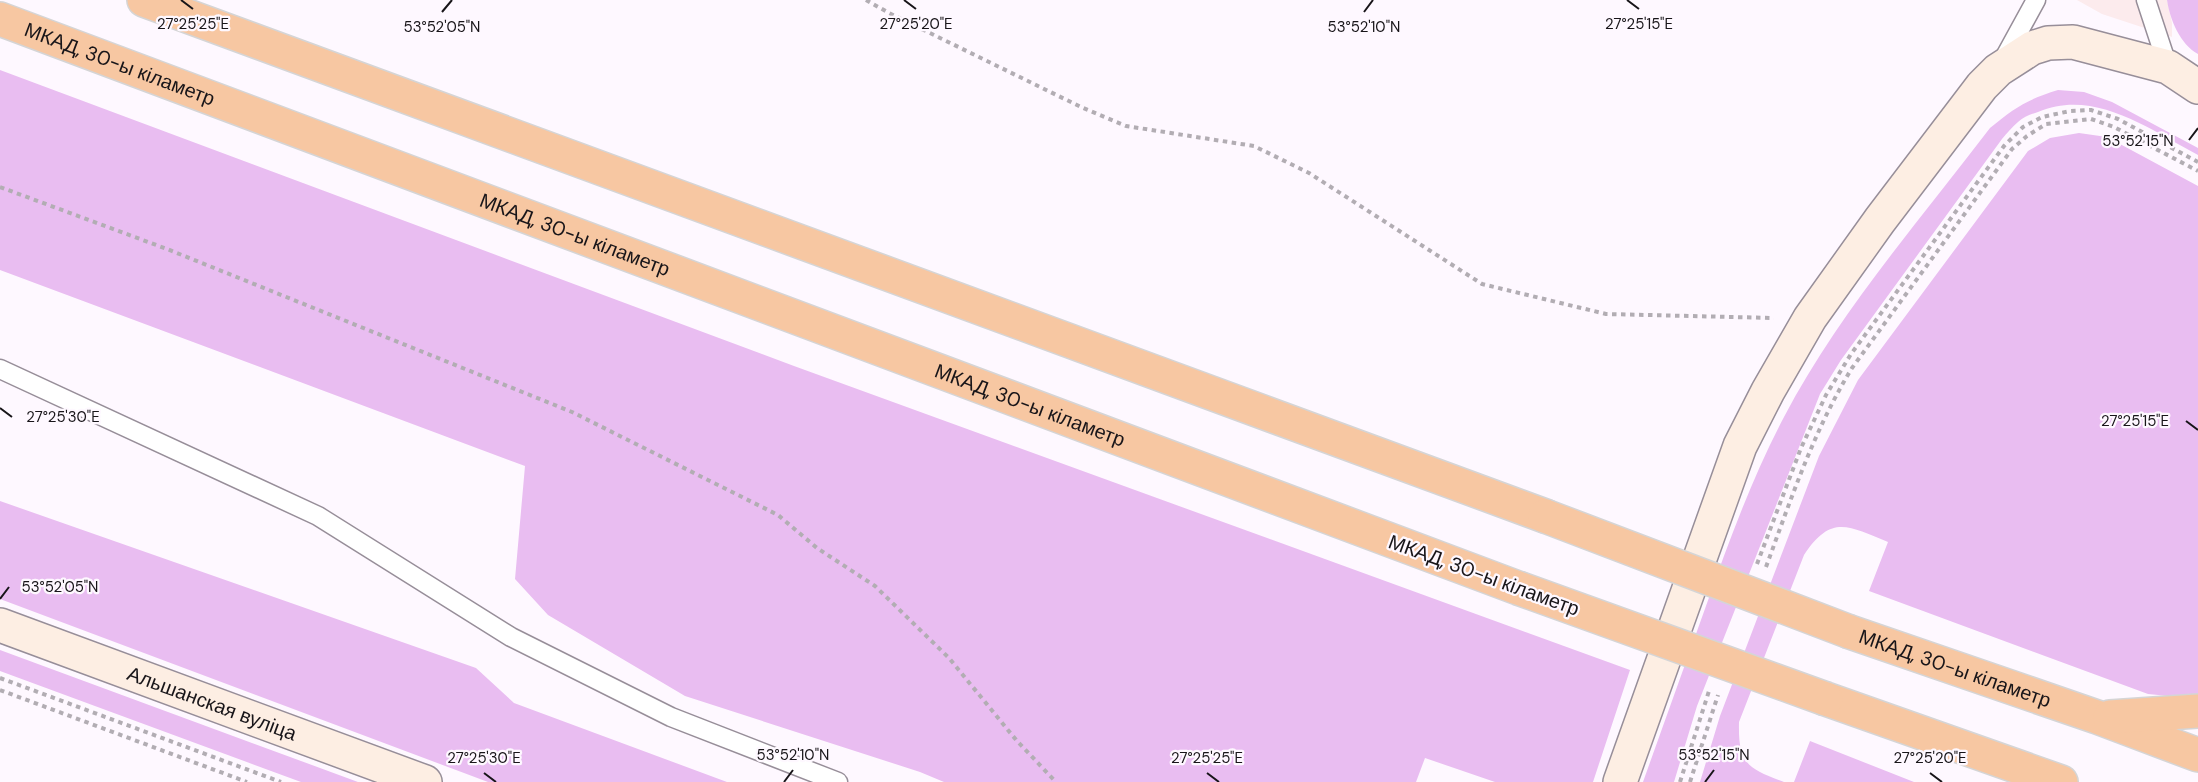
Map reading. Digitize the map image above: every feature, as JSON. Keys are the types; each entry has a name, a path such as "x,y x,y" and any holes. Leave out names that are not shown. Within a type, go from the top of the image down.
{"highway":[{"name":"МКАД, 30-ы кіламетр","path":"144,0 1545,516 1850,632 2097,717 2189,752"},
{"name":"МКАД, 30-ы кіламетр","path":"0,19 1518,588 2061,782"},
{"path":"2097,717 2198,711"}],"main road":[{"path":"1620,782 1740,446 1768,391 1810,318 1886,211 1982,86 1998,70 2032,48 2048,43 2073,42 2168,67 2198,87"},
{"name":"Альшанская вуліца","path":"0,625 425,782"}],"lane":[{"path":"1998,70 2036,0"},
{"path":"2146,0 2168,67"},
{"path":"0,369 318,516 511,637 671,717 838,782"}],"path":[{"path":"866,0 889,14 1071,102 1126,126 1254,146 1309,173 1482,284 1606,314 1810,318"},
{"path":"1755,569 1801,448 1826,395 1851,354 2004,146 2023,127 2042,117 2070,111 2091,110 2118,119 2198,162"},
{"path":"1764,573 1808,454 1832,401 1852,368 2012,149 2046,124 2091,119 2114,127 2198,171"},
{"path":"0,187 167,249 572,412 778,515 817,548 875,586 949,658 1017,741 1056,782"},
{"path":"0,678 281,782"},
{"path":"0,690 247,782"},
{"path":"1680,782 1709,690"},
{"path":"1690,782 1720,691"}],"shaded area":[{"path":"2077,0 2167,0 2172,23 2172,37 2102,14"},
{"path":"2167,0 2198,0 2198,54 2181,38"},
{"path":"0,70 794,366 1630,670 1593,782 1495,782 1425,758 1416,782 944,782 920,772 685,696 548,615 515,579 525,466 0,270"},
{"path":"2058,90 2084,92 2112,102 2198,148 2198,155 2121,115 2101,108 2080,105 2059,106 2025,117 2008,132 1841,360 1820,394 1697,706 1674,782 1643,782 1742,510 1772,440 1805,379 1854,305 1990,128 2022,105"},
{"path":"2079,133 2107,137 2198,186 2198,695 2189,698 2148,694 1869,591 1888,542 1852,528 1833,528 1823,533 1804,555 1739,722 1740,747 1747,762 1761,773 1784,782 1700,782 1720,716 1819,456 1858,380 2028,151 2050,138"},
{"path":"0,501 476,668 514,703 727,782 488,782 0,599"},
{"path":"0,650 358,782 301,782 0,671"},
{"path":"1810,741 1914,782 1794,782"}]}
